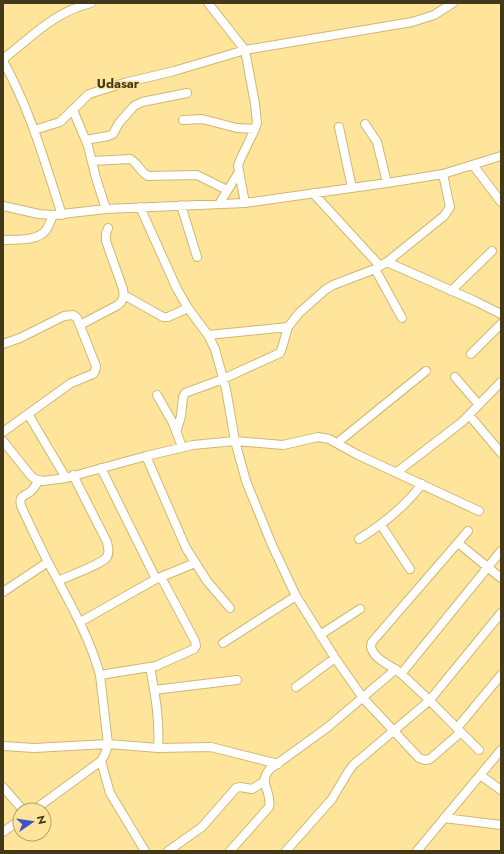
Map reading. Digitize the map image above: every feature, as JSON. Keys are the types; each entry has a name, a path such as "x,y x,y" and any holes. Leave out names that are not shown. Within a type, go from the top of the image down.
{"street":[{"path":"61,3 65,12"},
{"path":"62,214 34,130 13,79 3,60 44,25 65,12 91,3"},
{"path":"208,3 245,50 255,104 257,123 240,160 239,172 245,203"},
{"path":"34,130 60,122 85,96 124,83 174,71 245,50 412,22 434,15 453,3"},
{"path":"86,140 113,134 119,123 134,106 142,102 187,93"},
{"path":"73,110 86,140 106,209"},
{"path":"183,120 202,119 232,127 255,129"},
{"path":"365,124 377,142 388,183"},
{"path":"339,127 352,188"},
{"path":"3,206 38,214 53,215 106,209 245,203 443,174 501,156"},
{"path":"92,161 130,159 133,160 142,172 148,176 197,175 228,190"},
{"path":"473,165 501,202"},
{"path":"219,204 239,172"},
{"path":"177,430 185,393 223,379 280,353 288,327 299,313 325,290 333,285 380,266 444,216 449,210 450,202 443,174"},
{"path":"313,193 380,266 402,318"},
{"path":"181,205 197,257"},
{"path":"140,207 177,289 216,349 235,441 246,481 272,545 296,596 334,658 363,698 419,758 425,760 430,759 459,730 501,675"},
{"path":"3,240 35,238 41,235 46,230 53,215"},
{"path":"80,325 118,305 122,301 124,295 106,241 108,228"},
{"path":"451,291 492,251"},
{"path":"380,266 451,291 501,314"},
{"path":"124,295 163,317 168,317 188,308"},
{"path":"3,344 20,338 69,315 74,315 77,318 96,366 93,374 71,383 3,432"},
{"path":"471,354 501,324"},
{"path":"208,335 288,327"},
{"path":"337,443 426,371"},
{"path":"455,377 479,405"},
{"path":"397,472 462,422 501,382"},
{"path":"157,395 177,430 182,447"},
{"path":"28,414 69,476 109,550 106,557 100,563 58,581"},
{"path":"469,415 501,453"},
{"path":"3,441 31,476 38,481 69,476 182,447 235,441 283,445 313,437 323,437 358,455 479,510"},
{"path":"146,456 194,563 230,608"},
{"path":"100,674 156,666 194,649 196,646 195,641 158,578 101,468"},
{"path":"38,481 31,491 22,496 20,500 21,506 48,562 80,622 97,664 100,674 108,744 101,762 45,802"},
{"path":"360,539 381,525 410,500 422,484"},
{"path":"381,525 410,569"},
{"path":"468,531 372,642 371,650 373,654 398,672 478,750"},
{"path":"458,543 501,578"},
{"path":"230,851 269,807 270,800 265,781 266,773 328,728 363,698 398,672 501,551"},
{"path":"3,592 48,562"},
{"path":"80,622 158,578 194,563"},
{"path":"222,643 296,596"},
{"path":"320,635 360,609"},
{"path":"286,851 332,799 353,765 429,701 501,613"},
{"path":"296,688 334,658"},
{"path":"150,667 159,724 158,748"},
{"path":"154,690 237,680"},
{"path":"3,746 34,748 108,744 158,748 211,747 278,764"},
{"path":"417,851 501,750"},
{"path":"101,762 110,793 145,851"},
{"path":"480,775 501,790"},
{"path":"168,851 202,827 236,788 240,787 252,789 265,781"},
{"path":"3,787 16,802"},
{"path":"444,818 501,826"},
{"path":"3,832 12,826"}],"district":[{"name":"Udasar","path":"118,83"}]}
